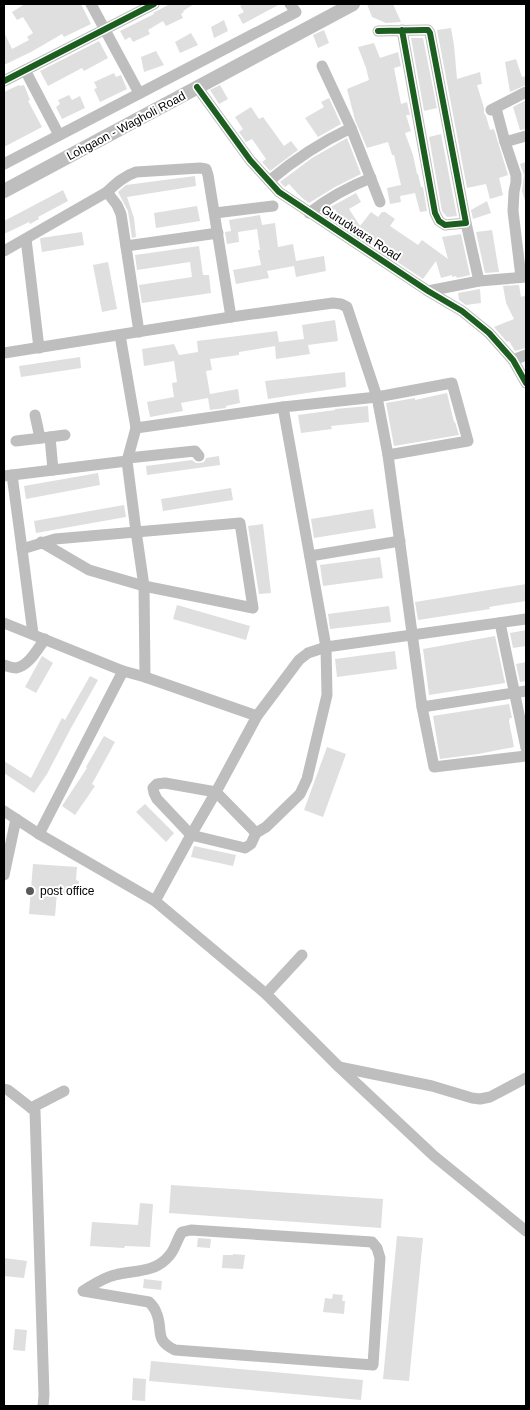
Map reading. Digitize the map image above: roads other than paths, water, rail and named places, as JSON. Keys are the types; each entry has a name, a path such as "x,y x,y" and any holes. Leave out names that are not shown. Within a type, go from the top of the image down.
{"main road":[{"name":"Lohgaon - Wagholi Road","path":"4,191 353,4"}],"street":[{"path":"91,4 139,93"},
{"path":"4,81 154,4"},
{"path":"4,164 296,12 290,4"},
{"path":"378,30 428,30 430,34 479,281"},
{"path":"402,30 435,213 439,221 445,225 466,223"},
{"path":"322,66 351,128 380,202"},
{"path":"25,70 59,135"},
{"name":"Gurudwara Road","path":"197,87 250,160 279,192 428,291 462,311 489,333 513,360 526,383"},
{"path":"428,291 479,281 524,277 513,211 516,176 494,111 526,92"},
{"path":"269,181 309,150 351,128"},
{"path":"506,142 526,136"},
{"path":"4,251 107,192 128,175 136,172 206,169 215,212 231,318"},
{"path":"309,212 344,189 370,178"},
{"path":"107,192 121,214 139,332"},
{"path":"215,212 274,206"},
{"path":"126,246 218,233"},
{"path":"26,238 39,348"},
{"path":"4,353 332,303 341,304 346,307 377,396 388,455 422,708 434,767 526,756"},
{"path":"120,335 136,428 128,459 144,586 145,677"},
{"path":"513,360 526,355"},
{"path":"136,428 377,396 452,382 468,441 388,455"},
{"path":"256,833 216,792 165,783 158,784 153,788 157,799 191,835 245,848 251,844 256,833 266,827 300,794 307,779 327,695 326,647 283,407"},
{"path":"35,415 45,437 54,470"},
{"path":"16,441 65,435"},
{"path":"33,634 22,549 8,476 195,451 200,456"},
{"path":"22,549 41,542 55,539 240,523 253,608 144,586 89,570 41,542"},
{"path":"310,556 400,541"},
{"path":"155,902 257,716 299,660 308,653 326,647 526,619"},
{"path":"4,623 123,671 257,716"},
{"path":"500,623 520,692 526,748"},
{"path":"4,666 15,668 27,663 45,639"},
{"path":"40,834 123,671"},
{"path":"422,708 520,692"},
{"path":"4,811 155,902 266,994 339,1067 434,1156 526,1231"},
{"path":"4,875 16,819"},
{"path":"266,994 302,955"},
{"path":"339,1067 432,1086 480,1100 490,1097 526,1078"},
{"path":"4,1089 35,1111 44,1406"},
{"path":"31,1108 64,1091"},
{"path":"191,1230 372,1242 377,1248 380,1258 373,1366 175,1350 166,1346 162,1341 157,1313 149,1302 83,1291 106,1277 146,1270 156,1266 170,1256 182,1232 191,1230"}],"place":[{"name":"post office","path":"30,891"}]}
